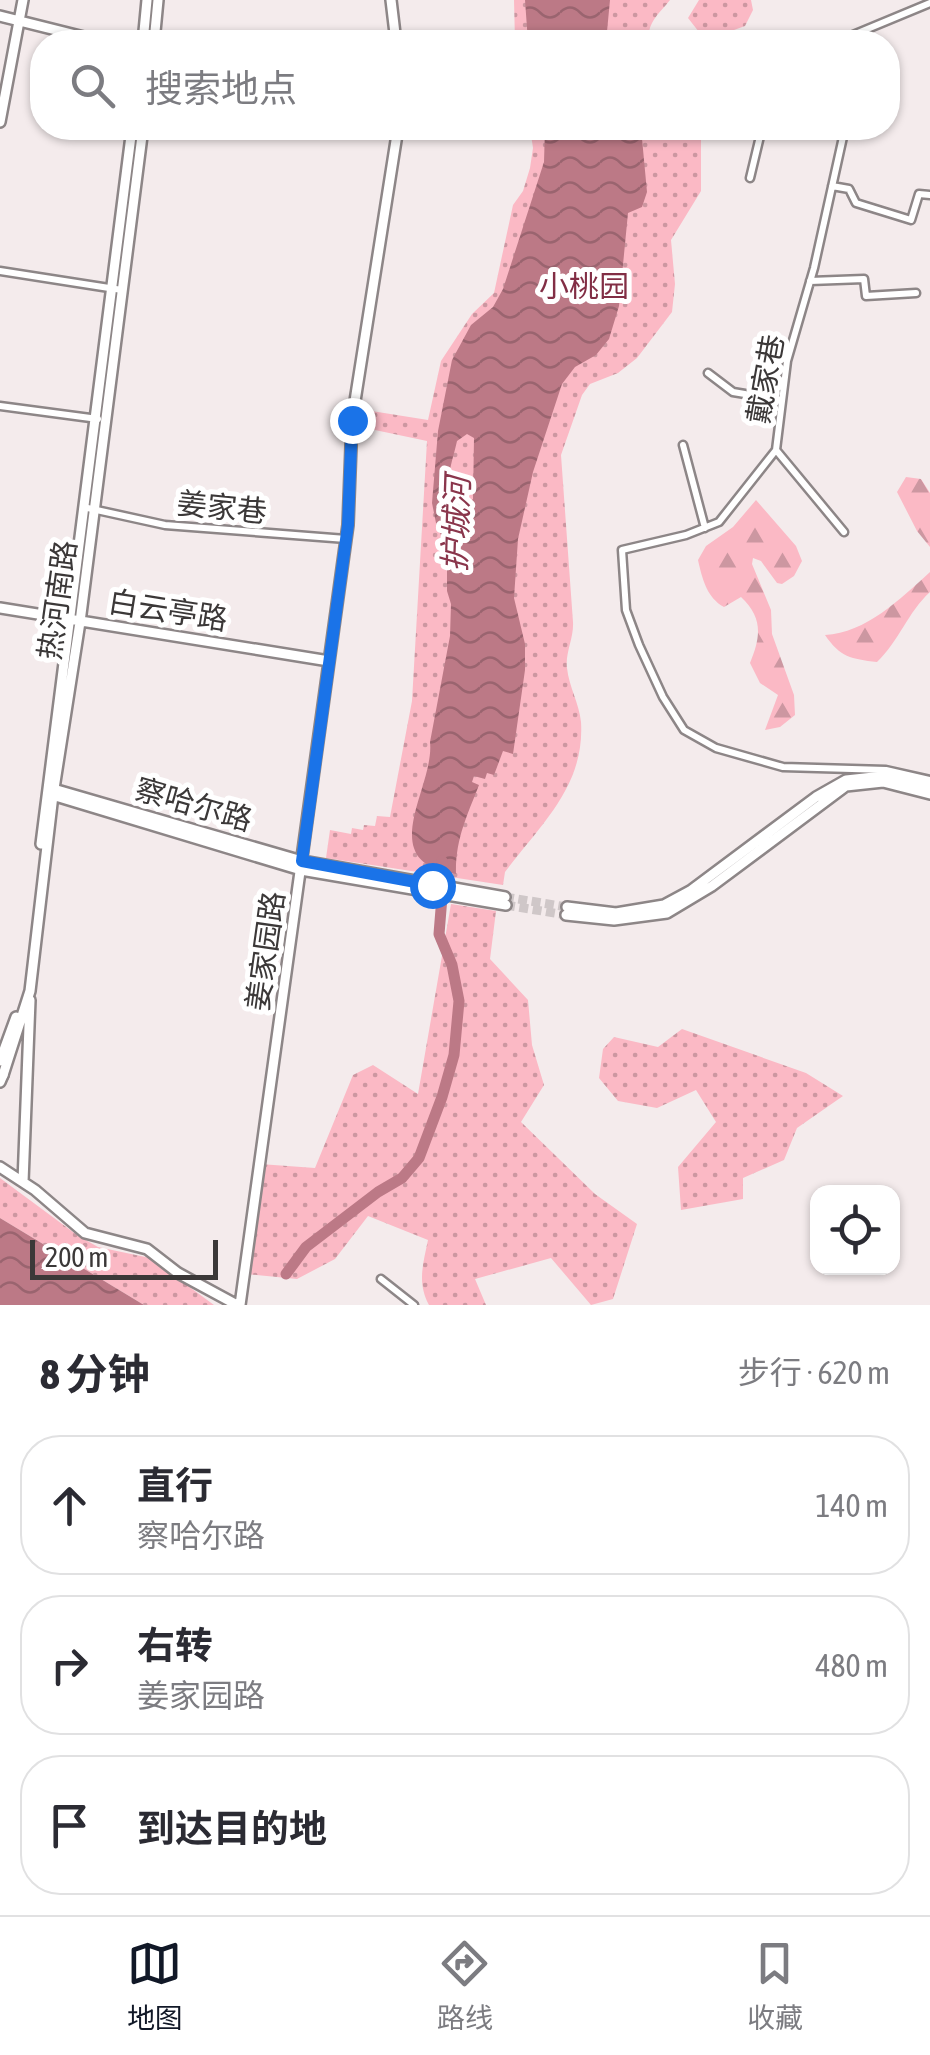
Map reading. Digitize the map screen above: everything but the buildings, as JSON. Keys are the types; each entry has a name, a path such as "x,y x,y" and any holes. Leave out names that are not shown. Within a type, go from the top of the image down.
{"main road":[{"path":"0,122 22,0"},
{"path":"144,30 147,0"},
{"path":"155,30 158,0"},
{"path":"391,0 395,30"},
{"path":"0,16 58,30"},
{"name":"热河南路","path":"117,290 131,140"},
{"name":"热河南路","path":"74,620 83,507 100,420 141,140"},
{"name":"姜家园路","path":"239,1305 346,539 352,420 396,140"},
{"name":"热河南路","path":"0,1061 25,990 74,620 94,510 100,420"},
{"name":"白云亭路","path":"0,608 329,661"},
{"path":"930,783 872,775 837,783 706,880 664,905 616,912 567,911 614,920 667,913 712,886 846,786 883,782 930,794"},
{"name":"热河南路","path":"2,1079 30,991 50,791"},
{"name":"察哈尔路","path":"50,791 301,866 506,901"},
{"path":"23,1182 30,991"},
{"path":"0,1167 86,1233 147,1249 178,1272 239,1305"}],"street":[{"path":"865,30 930,3"},
{"path":"750,178 759,140"},
{"name":"戴家巷","path":"842,140 810,281 787,360 776,450 719,522 622,550 626,610 663,697 684,730 716,748 783,767 886,770 930,783"},
{"path":"832,186 849,189 856,203 911,220 919,194 930,195"},
{"path":"0,271 117,290"},
{"path":"810,281 864,279 866,296 916,293"},
{"path":"708,373 734,392 781,400"},
{"path":"0,406 100,420"},
{"path":"683,446 705,528"},
{"path":"776,450 844,532"},
{"name":"姜家巷","path":"83,507 184,527 346,539"},
{"path":"381,1279 414,1305"}],"green space":[{"path":"514,0 670,0 650,30 515,30"},
{"path":"699,0 751,0 753,10 745,26 734,30 697,30 688,18"},
{"name":"小桃园","path":"532,140 701,140 701,191 671,240 675,284 672,312 637,358 618,373 590,384 582,395 561,455 573,622 567,668 581,722 576,766 558,803 505,872 503,885 326,858 330,830 351,834 352,828 375,826 377,816 390,817 412,701 427,441 356,426 359,409 428,420 441,361 472,314 494,293 513,205 523,191"},
{"path":"906,477 921,479 930,493 930,547 897,492"},
{"path":"756,500 796,546 802,561 794,576 782,584 777,583 761,561 753,558 771,610 772,634 794,695 795,715 780,727 765,730 778,695 760,683 750,663 758,636 753,612 741,597 724,607 713,598 698,560 706,546 733,527"},
{"path":"930,572 930,592 877,662 847,656 825,635 868,621"},
{"path":"451,904 496,911 490,959 528,1000 532,1045 544,1085 521,1122 595,1194 637,1224 613,1299 591,1305 551,1258 475,1279 486,1305 429,1305 422,1281 428,1240 368,1216 335,1259 297,1279 245,1274 260,1164 315,1168 353,1075 373,1065 418,1094"},
{"path":"682,1029 806,1073 843,1096 797,1128 784,1160 743,1178 743,1199 681,1210 678,1167 716,1122 696,1090 657,1108 618,1101 599,1078 603,1049 614,1037 658,1047"},
{"path":"0,1178 77,1235 98,1247 150,1258 214,1305 144,1305 0,1218"}],"water":[{"path":"525,0 610,0 607,30 527,30"},
{"name":"护城河","path":"545,140 642,140 647,192 642,207 628,213 619,306 609,339 596,355 575,367 562,384 533,472 518,539 514,598 525,644 525,670 513,754 503,751 494,775 487,773 485,779 474,776 472,782 479,785 460,839 456,874 431,867 417,855 412,839 450,636 447,545 437,528 432,503 438,431 452,360 471,325 493,307 503,289 544,162","holes":["467,434 474,438 473,499 465,506 450,484 457,441"]},
{"path":"0,1218 144,1305 0,1305"}],"waterway":[{"path":"286,1274 306,1247 402,1178 419,1158 454,1055 459,1001 452,965 439,934 442,861"}],"tunnel":[{"path":"505,897 567,907"},
{"path":"506,905 566,915"}],"route":[{"path":"352,420 348,525 302,861 432,885"}]}
